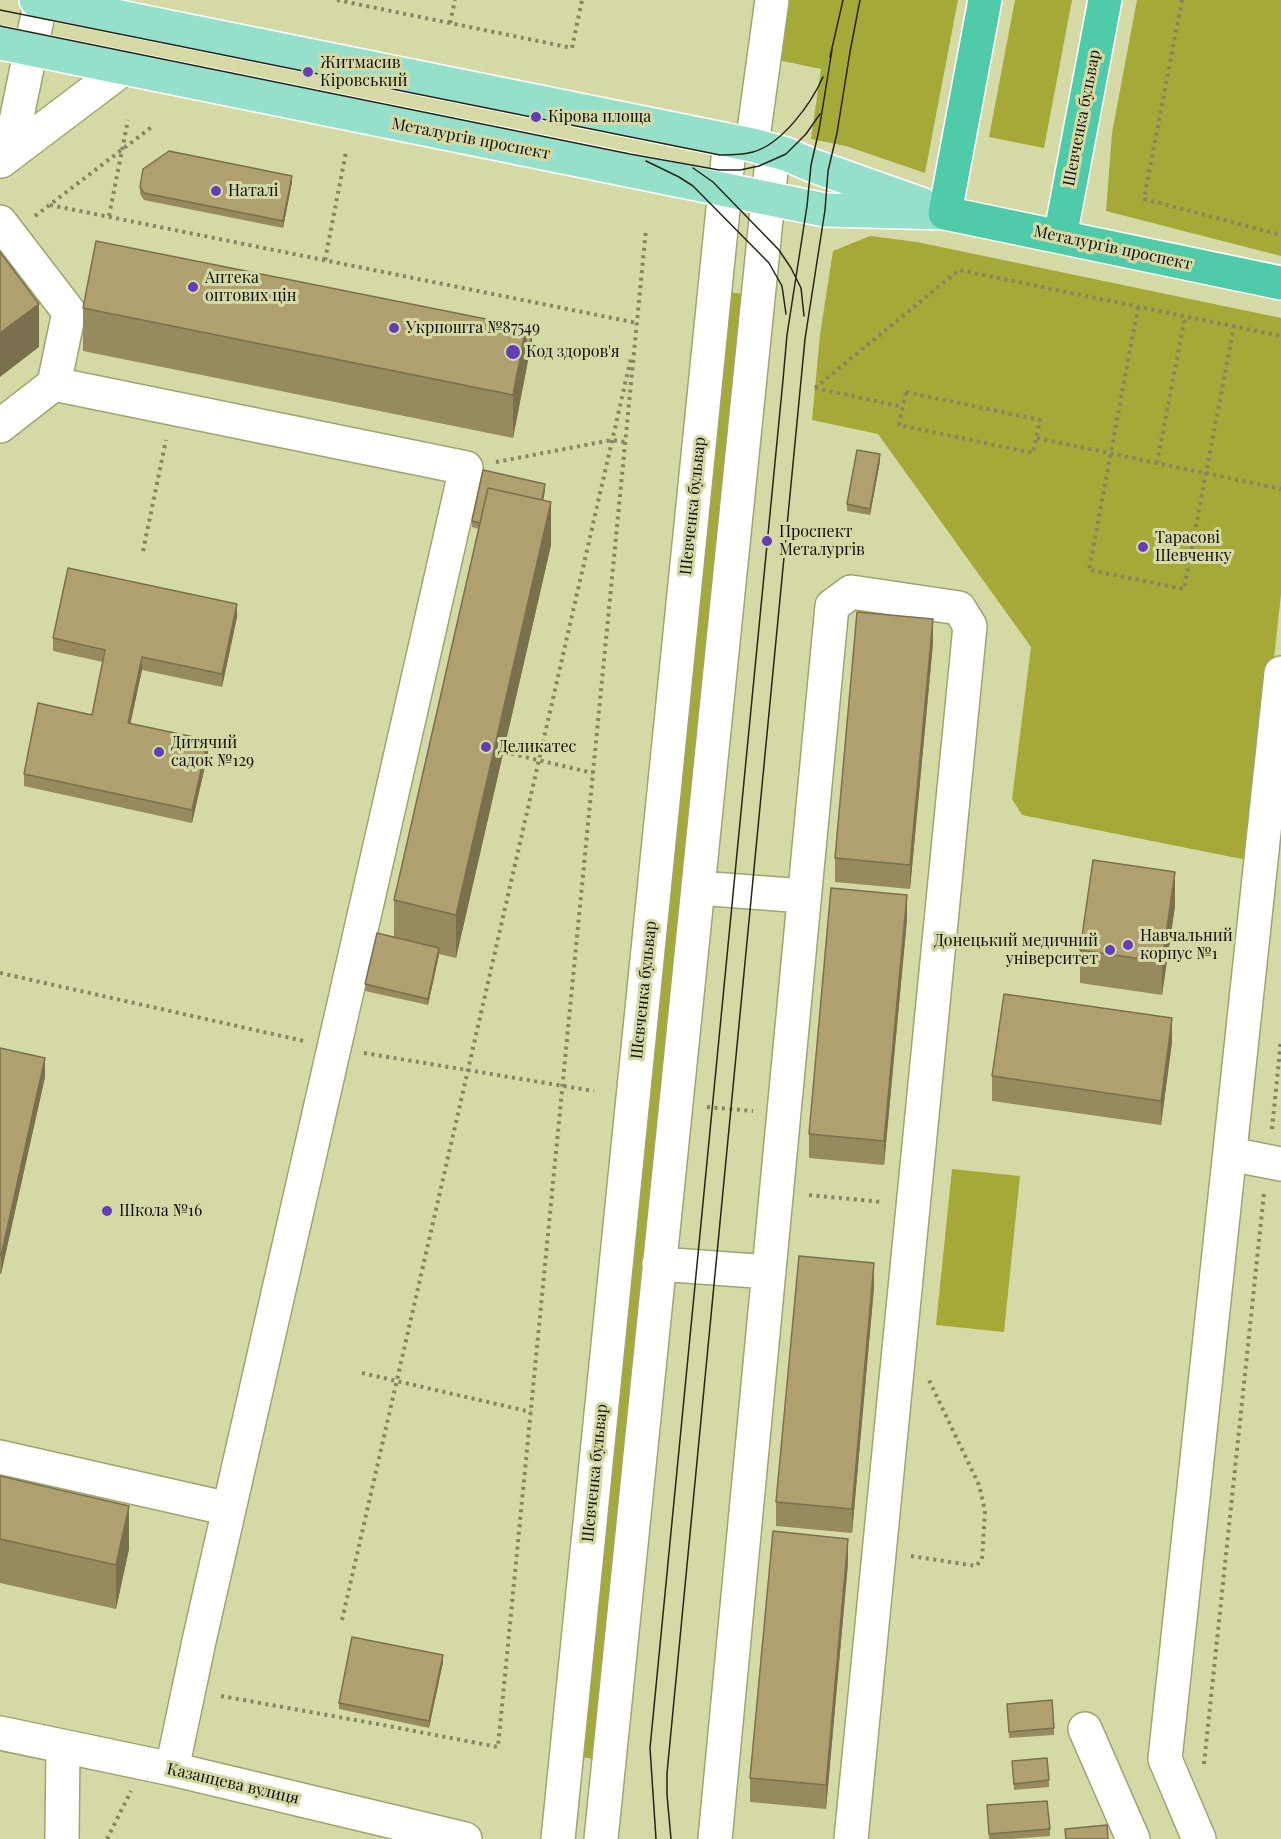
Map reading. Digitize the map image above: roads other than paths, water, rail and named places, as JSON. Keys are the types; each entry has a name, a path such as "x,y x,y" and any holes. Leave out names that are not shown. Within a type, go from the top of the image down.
{"highway":[{"path":"945,213 985,0"},
{"name":"Шевченка бульвар","path":"1060,237 1105,0"},
{"name":"Металургів проспект","path":"945,213 1281,283"}],"main road":[{"name":"Металургів проспект","path":"39,0 752,145 786,154 945,213"},
{"name":"Металургів проспект","path":"15,46 830,211 945,213"}],"street":[{"path":"4,159 15,46 39,0"},
{"path":"601,1839 767,198 752,145 772,0"},
{"path":"4,159 124,68"},
{"name":"Шевченка бульвар","path":"558,1839 725,190 752,145"},
{"path":"0,426 54,384 69,312 5,228"},
{"path":"54,384 466,468 172,1769"},
{"path":"715,1839 832,606 851,592 959,608 970,626 851,1839"},
{"path":"1199,1839 1165,1759 1281,673"},
{"path":"698,888 804,896"},
{"path":"1230,1154 1275,1163"},
{"path":"659,1264 769,1272"},
{"path":"0,1457 229,1509"},
{"path":"1085,1730 1133,1839"},
{"name":"Казанцева вулиця","path":"0,1733 172,1769 465,1839"},
{"path":"62,1839 63,1747"}],"tram line":[{"path":"830,57 843,0"},
{"path":"671,1839 667,1773 805,339 825,210 828,171 837,133 860,0"},
{"path":"0,10 720,155 753,152 774,141 794,122 811,99 823,77"},
{"path":"0,26 719,170 740,170 759,166 786,154 806,134 820,114"},
{"path":"656,1839 650,1748 787,335 811,165 832,50"},
{"path":"646,161 693,186 769,263 782,286 786,314"},
{"path":"693,168 713,182 779,250 801,288 804,316"}],"place":[{"name":"Житмасив Кіровський","path":"308,72"},
{"name":"Кірова площа","path":"536,117"},
{"name":"Наталі","path":"216,191"},
{"name":"Аптека оптових цін","path":"193,287"},
{"name":"Укрпошта №87549","path":"394,328"},
{"name":"Код здоров'я","path":"513,352"},
{"name":"Проспект Металургів","path":"767,541"},
{"name":"Тарасові Шевченку","path":"1143,547"},
{"name":"Деликатес","path":"486,747"},
{"name":"Дитячий садок №129","path":"159,752"},
{"name":"Навчальний корпус №1","path":"1128,945"},
{"name":"Донецький медичний університет","path":"1110,950"},
{"name":"Школа №16","path":"107,1211"}]}
